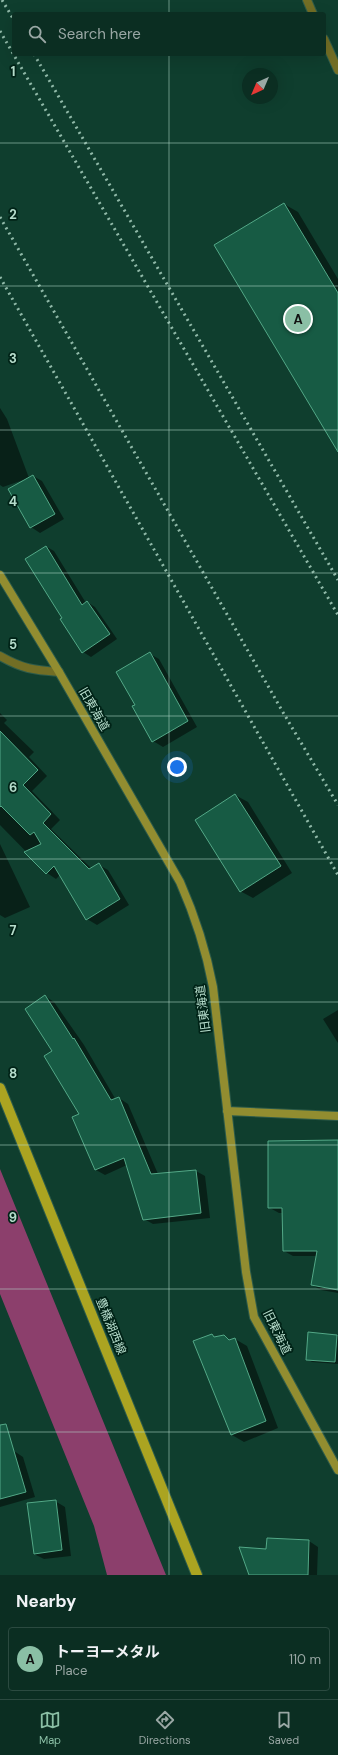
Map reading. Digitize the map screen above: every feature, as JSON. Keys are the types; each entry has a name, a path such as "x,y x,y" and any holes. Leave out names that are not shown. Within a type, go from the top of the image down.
{"main road":[{"name":"豊橋湖西線","path":"0,1088 197,1575"}],"street":[{"path":"307,0 312,12"},
{"path":"326,43 338,70"},
{"name":"旧東海道","path":"0,575 59,672 180,882 191,907 208,960 213,987 246,1272 254,1317 338,1470"},
{"path":"0,656 29,670 59,672"},
{"path":"227,1111 338,1116"}],"shaded area":[{"path":"0,1169 166,1575 107,1575 94,1526 0,1294"}],"building":[{"path":"284,203 338,293 338,452 214,245"},
{"path":"33,475 55,514 30,528 8,489"},
{"path":"46,546 82,605 87,601 110,634 82,653 25,559"},
{"path":"150,652 188,721 152,742 132,706 135,705 116,672"},
{"path":"0,731 38,770 23,785 51,814 43,823 89,869 99,863 120,899 86,920 54,866 46,874 24,852 41,844 34,832 30,835 1,806 0,807"},
{"path":"235,794 281,866 240,892 195,820"},
{"path":"45,995 73,1039 74,1038 111,1100 119,1097 151,1174 196,1170 201,1213 143,1220 124,1158 95,1170 72,1117 79,1114 44,1056 52,1051 25,1009"},
{"path":"338,1140 338,1290 311,1285 317,1251 283,1251 282,1208 268,1208 268,1141"},
{"path":"308,1332 337,1335 335,1362 306,1360"},
{"path":"212,1334 214,1337 224,1335 229,1340 235,1338 266,1421 231,1435 193,1341"},
{"path":"6,1424 26,1492 0,1499 0,1425"},
{"path":"56,1500 62,1550 34,1554 27,1503"},
{"path":"267,1538 309,1540 308,1575 249,1575 239,1547 266,1549"}],"railway":[{"path":"2,0 12,17"},
{"path":"0,31 12,52"},
{"path":"14,56 338,615"},
{"path":"35,56 338,580"},
{"path":"0,217 284,714 338,805"},
{"path":"0,277 338,875"}],"place":[{"name":"トーヨーメタル","path":"298,319"}]}
